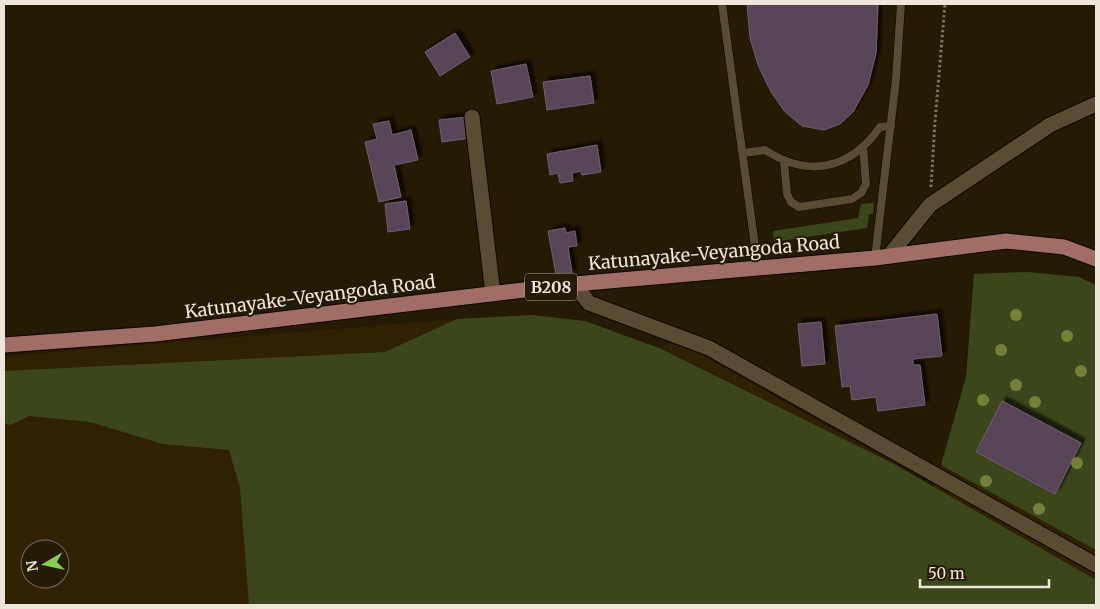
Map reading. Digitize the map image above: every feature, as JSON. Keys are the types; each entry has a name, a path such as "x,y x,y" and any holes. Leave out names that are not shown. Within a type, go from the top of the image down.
{"main road":[{"name":"Katunayake-Veyangoda Road","path":"4,345 155,334 574,284 882,257 1006,241 1064,246 1096,259"}],"street":[{"path":"882,257 930,205 1050,125 1096,104"},
{"path":"472,117 492,294"},
{"path":"574,284 589,302 708,348 1096,566"}],"lane":[{"path":"722,4 758,268"},
{"path":"882,257 890,126 896,79 901,4"},
{"path":"742,153 765,150 784,161 802,166 816,167 836,163 850,157 870,141 880,127 890,126"},
{"path":"784,161 787,194 791,202 799,207 852,199 861,193 866,184 863,147"}],"path":[{"path":"930,205 945,4"}],"shaded area":[{"path":"1027,272 1079,277 1096,285 1096,605 4,605 4,356 457,319 532,315 585,321 659,348 677,341 933,486 938,477 966,377 974,274"}],"green space":[{"path":"874,203 873,214 869,214 867,228 774,242 773,231 858,218 861,204"},
{"path":"1027,272 1079,277 1096,285 1096,550 941,465 966,377 974,274"},
{"path":"532,315 585,321 659,348 894,464 1096,580 1096,605 249,605 240,488 229,450 163,444 90,422 29,416 11,425 4,423 4,371 385,352 457,319"}],"building":[{"path":"747,4 878,4 876,53 868,85 853,112 840,124 824,130 802,126 785,112 771,92 758,65 750,38"},
{"path":"455,33 470,57 440,76 425,52"},
{"path":"526,64 533,97 497,104 491,71"},
{"path":"590,76 594,103 547,110 543,82"},
{"path":"468,117 471,138 442,142 439,120"},
{"path":"389,121 392,135 411,130 418,160 394,165 401,197 379,202 365,142 377,139 373,124"},
{"path":"597,145 601,172 582,175 581,171 572,173 573,181 560,183 558,173 550,175 547,154"},
{"path":"406,201 410,229 388,232 385,204"},
{"path":"565,228 566,233 575,231 577,246 568,247 572,273 560,275 561,279 557,280 548,231"},
{"path":"937,314 942,356 913,359 913,365 920,365 925,405 878,411 876,397 852,400 850,386 842,387 835,326"},
{"path":"821,322 825,364 802,366 798,324"},
{"path":"1002,401 1081,443 1055,494 976,452"}]}
